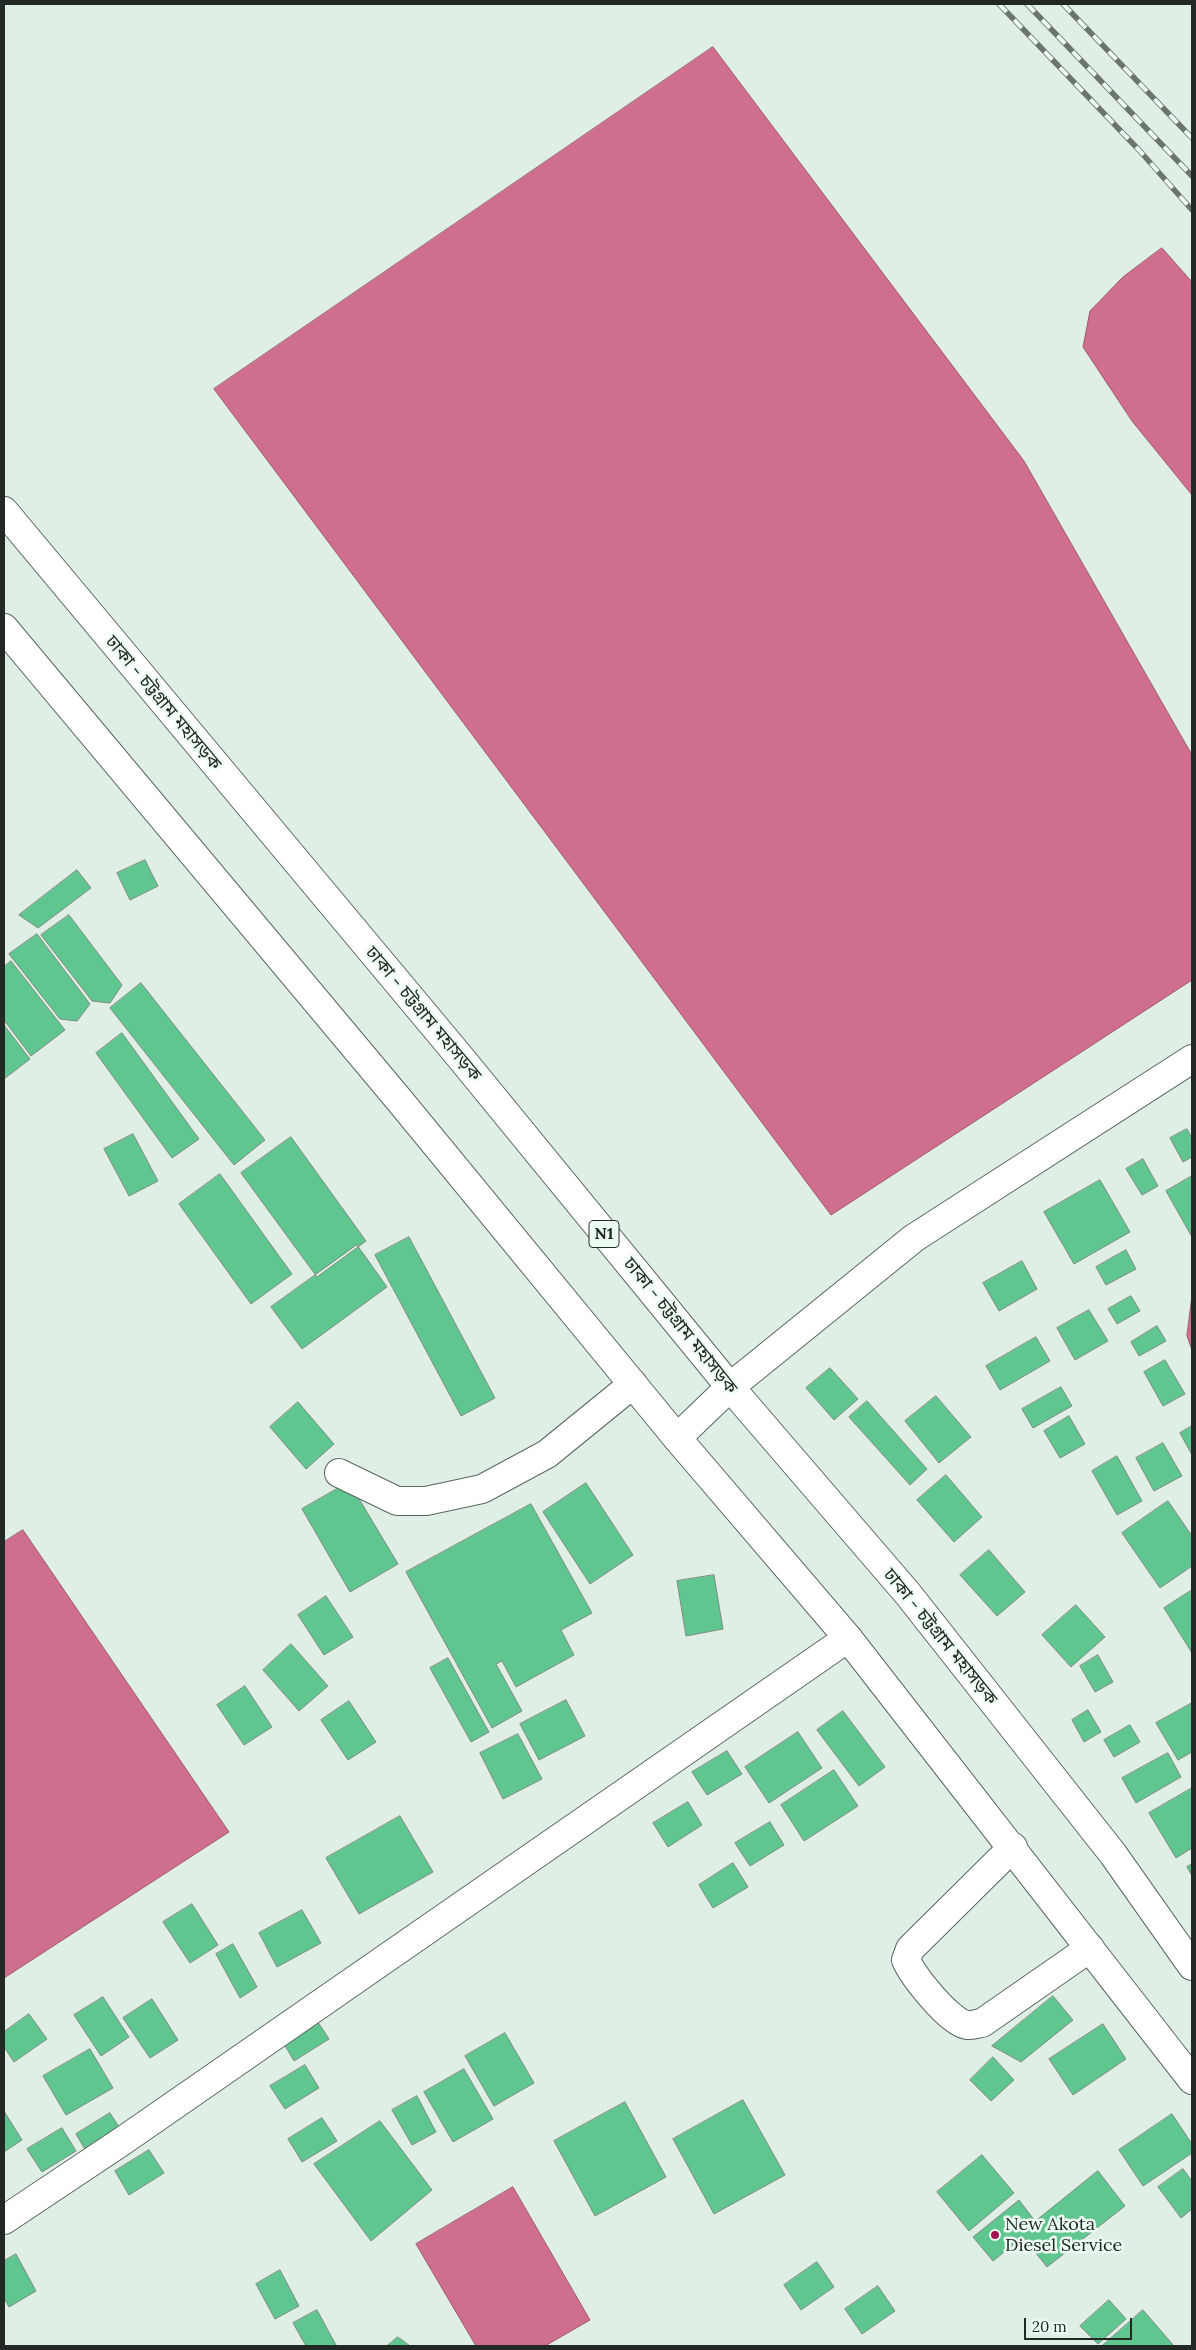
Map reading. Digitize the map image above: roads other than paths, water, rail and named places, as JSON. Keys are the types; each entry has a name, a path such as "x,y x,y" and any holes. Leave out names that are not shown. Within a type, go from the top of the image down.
{"main road":[{"name":"ঢাকা - চট্টগ্রাম মহাসড়ক","path":"4,511 460,1057 730,1387 914,1601 1113,1854 1192,1966"},
{"path":"4,628 400,1101 677,1438 848,1638 1013,1847 1192,2080"},
{"path":"677,1438 730,1387 914,1238 1192,1059"},
{"path":"339,1473 397,1500 426,1501 482,1489 547,1454 633,1384"},
{"path":"4,2220 121,2142 848,1638"},
{"path":"1013,1847 910,1949 906,1960 911,1972 950,2016 966,2025 982,2023 1090,1948"}],"railway":[{"path":"999,4 1139,150 1192,210"},
{"path":"1027,4 1192,176"},
{"path":"1063,4 1192,138"}],"place":[{"name":"New Akota Diesel Service","path":"995,2235"}]}
